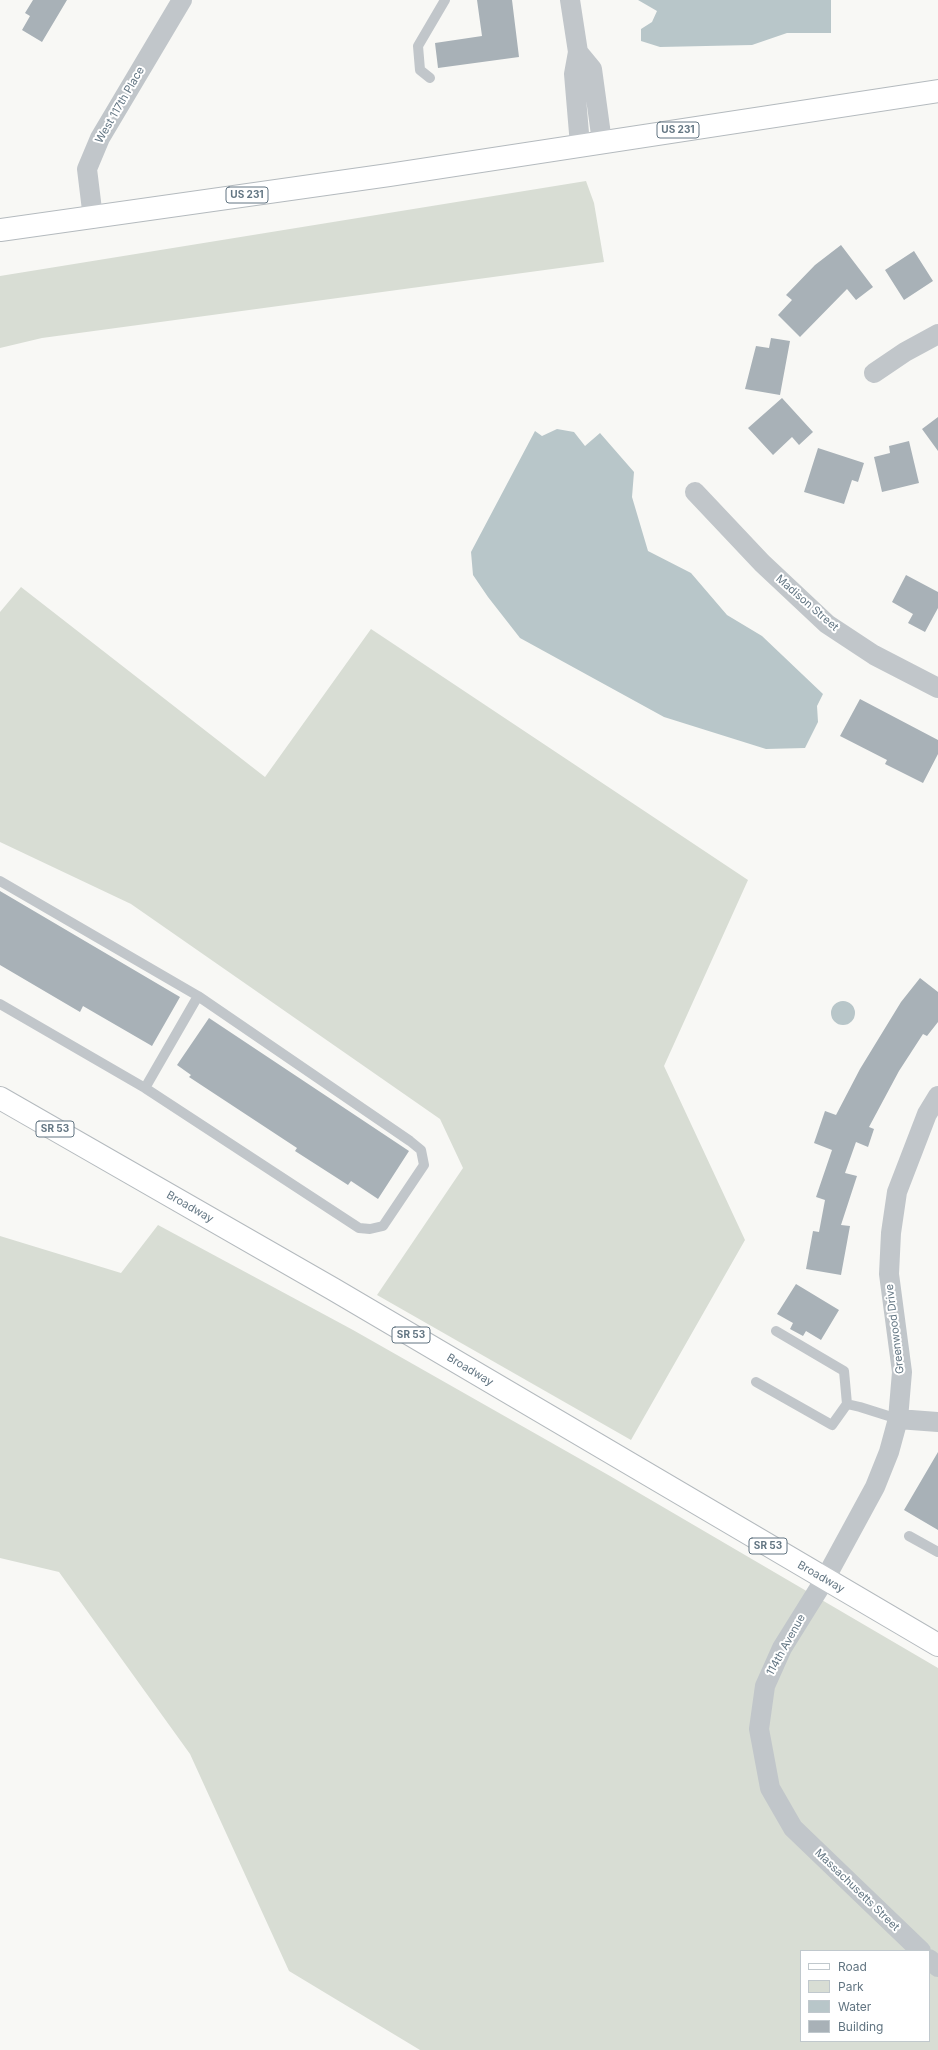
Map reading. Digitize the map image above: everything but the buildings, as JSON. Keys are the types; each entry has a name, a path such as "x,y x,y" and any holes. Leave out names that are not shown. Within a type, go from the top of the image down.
{"main road":[{"name":"US 231","path":"0,230 93,218 938,91"},
{"name":"Broadway","path":"0,1098 333,1289 938,1645"}],"street":[{"name":"West 117th Place","path":"93,218 87,168 100,138 182,0"},
{"path":"570,0 578,52 574,74 580,145"},
{"path":"578,52 592,69 602,142"},
{"path":"874,373 905,352 938,334"},
{"name":"Madison Street","path":"695,492 762,563 827,624 874,655 938,688"},
{"name":"Greenwood Drive","path":"824,1579 875,1487 889,1452 898,1419 902,1372 893,1316 889,1274 891,1233 897,1192 902,1177 927,1114 938,1096"},
{"path":"898,1419 938,1422"},
{"name":"114th Avenue","path":"793,1828 770,1788 759,1730 765,1686 782,1648 824,1579"},
{"name":"Massachusetts Street","path":"793,1828 920,1950"},
{"path":"930,1960 938,1967"}],"lane":[{"path":"430,78 420,70 418,46 445,0"},
{"path":"0,881 198,996 410,1141 421,1150 424,1165 383,1226 370,1229 359,1228 145,1088 0,1004"},
{"path":"145,1088 198,996"},
{"path":"756,1382 832,1425 847,1404 844,1371 776,1331"},
{"path":"847,1404 860,1406 898,1419"},
{"path":"909,1536 938,1552"}],"green space":[{"path":"586,181 594,203 604,262 42,338 0,348 0,276"},
{"path":"21,587 265,777 371,629 748,880 664,1066 745,1240 631,1440 377,1295 463,1168 440,1119 131,904 0,842 0,612"},
{"path":"158,1225 353,1330 610,1476 938,1668 938,2050 420,2050 289,1971 190,1754 59,1572 0,1558 0,1236 121,1273"}],"water":[{"path":"638,0 831,0 831,33 787,33 752,45 660,47 641,41 641,29 652,22 657,11"},
{"path":"557,429 574,432 585,446 600,433 634,472 632,497 648,551 691,573 727,615 762,636 823,694 817,706 818,722 805,748 766,749 664,717 520,638 488,597 473,575 471,552 535,431 542,436"},
{"path":"843,1001 852,1004 855,1013 852,1022 843,1025 834,1022 831,1013 834,1004"}]}
